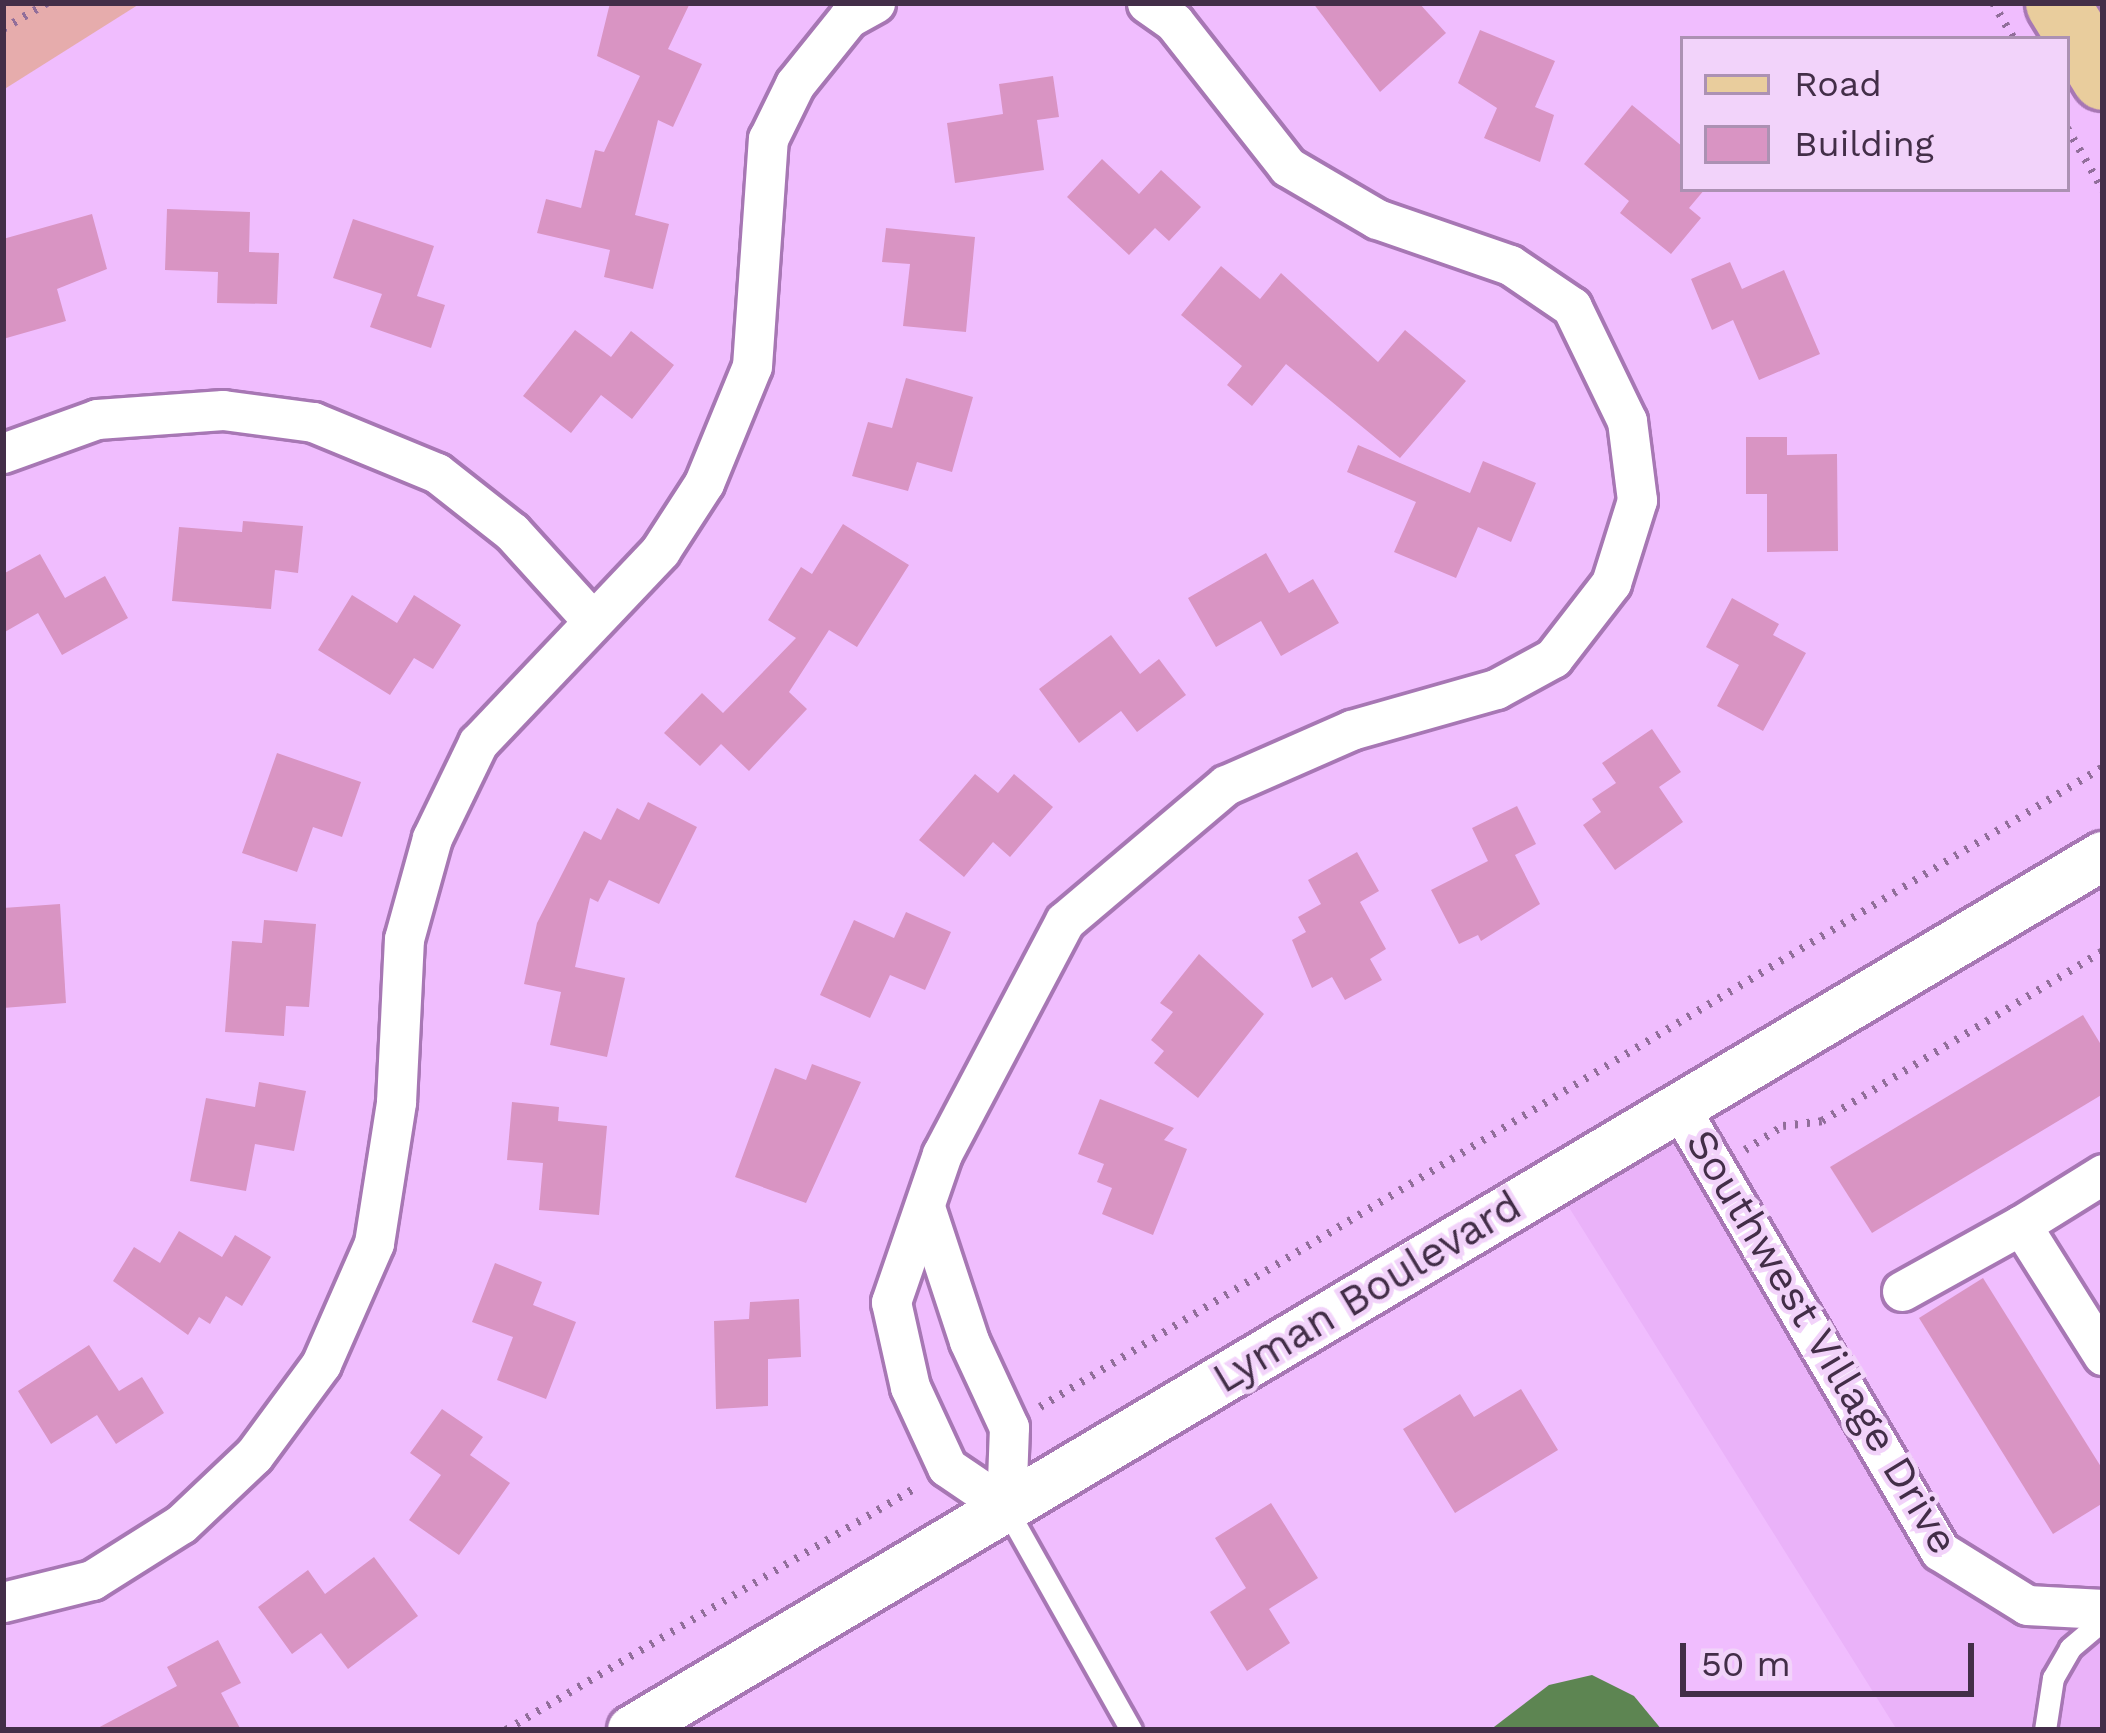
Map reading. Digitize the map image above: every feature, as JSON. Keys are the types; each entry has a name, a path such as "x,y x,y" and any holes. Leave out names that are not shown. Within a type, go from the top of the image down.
{"main road":[{"path":"2057,3 2103,78"}],"street":[{"path":"3,1602 92,1580 181,1524 254,1455 321,1364 374,1243 396,1102 404,939 432,838 478,743 660,551 704,483 752,367 767,139 795,84 848,18 875,3"},
{"path":"1006,1507 947,1467 910,1387 891,1302 991,1051 1065,921 1226,785 1351,730 1496,689 1553,658 1611,584 1637,500 1628,422 1572,308 1510,265 1377,219 1288,167 1174,22 1147,3"},
{"path":"3,453 97,419 223,410 313,422 437,473 512,532 591,619"},
{"name":"Lyman Boulevard","path":"632,1730 2103,856"},
{"name":"Southwest Village Drive","path":"1679,1107 1940,1551 2027,1605 2103,1609"},
{"path":"1902,1291 2103,1174"},
{"path":"925,1207 968,1340 1009,1427 1006,1507"},
{"path":"2021,1225 2103,1354"}],"lane":[{"path":"1006,1507 1131,1730"},
{"path":"2045,1730 2054,1678 2070,1648 2103,1620"}],"path":[{"path":"3,29 46,3"},
{"path":"1993,3 2012,36"},
{"path":"2070,133 2103,190"},
{"path":"1009,1427 2103,767"},
{"path":"1718,1168 1783,1126 1822,1121 2103,951"},
{"path":"506,1730 947,1467"}],"shaded area":[{"path":"3,3 141,3 3,90"},
{"path":"1679,1108 1965,1573 2103,1609 2103,1730 1897,1730 1553,1182"},
{"path":"1592,1675 1634,1696 1662,1730 1490,1730 1549,1685"}],"building":[{"path":"610,3 690,3 668,49 702,64 673,127 658,120 635,215 669,224 653,289 604,277 610,250 537,233 546,199 581,208 595,150 604,152 640,76 597,56"},
{"path":"1313,3 1419,3 1446,33 1380,92"},
{"path":"1480,30 1555,61 1535,107 1554,115 1540,162 1484,138 1497,108 1458,83"},
{"path":"1053,76 1059,117 1037,120 1044,170 955,183 947,123 1003,114 999,84"},
{"path":"1632,105 1680,145 1680,192 1702,192 1689,208 1701,218 1671,254 1620,213 1629,201 1584,164"},
{"path":"1102,159 1139,194 1161,170 1201,207 1169,241 1155,228 1129,255 1067,197"},
{"path":"167,209 250,212 249,252 279,253 277,304 217,303 218,272 165,270"},
{"path":"92,214 107,269 57,289 66,321 3,339 3,239"},
{"path":"353,219 434,246 417,296 445,305 431,348 370,327 382,294 333,278"},
{"path":"886,228 975,237 966,332 903,326 910,264 882,262"},
{"path":"1730,262 1742,289 1784,270 1820,354 1759,380 1733,320 1712,330 1691,279"},
{"path":"1221,266 1260,299 1281,273 1378,362 1405,330 1466,381 1400,458 1286,364 1252,406 1227,385 1242,366 1181,315"},
{"path":"575,330 611,357 631,331 674,365 632,419 601,395 571,433 523,396"},
{"path":"906,378 973,397 952,472 917,462 908,491 852,476 868,422 892,428"},
{"path":"1746,437 1787,437 1787,455 1837,454 1838,551 1767,552 1767,494 1746,494"},
{"path":"1358,445 1470,493 1483,461 1536,483 1511,542 1478,527 1456,578 1394,552 1416,502 1347,472"},
{"path":"243,521 303,526 298,573 275,570 271,609 172,601 179,527 242,532"},
{"path":"843,524 909,565 857,647 829,630 789,692 807,709 749,771 721,744 700,766 664,733 702,693 723,713 796,638 768,620 801,567 812,574"},
{"path":"1266,553 1289,593 1313,579 1339,623 1281,656 1261,621 1216,647 1188,598"},
{"path":"40,554 65,598 105,576 128,618 62,655 38,613 3,633 3,574"},
{"path":"352,595 397,623 414,595 461,625 433,669 414,658 390,695 318,650"},
{"path":"1732,598 1779,624 1773,635 1806,653 1763,731 1717,706 1739,665 1706,647"},
{"path":"1111,635 1140,674 1159,659 1186,695 1137,732 1121,711 1079,743 1039,689"},
{"path":"1652,729 1681,772 1659,787 1683,822 1615,870 1583,825 1601,812 1592,799 1616,783 1602,763"},
{"path":"277,753 361,782 342,837 313,827 297,872 242,853"},
{"path":"975,774 998,793 1014,774 1053,807 1010,857 993,842 964,877 919,840"},
{"path":"648,802 697,827 659,904 609,880 598,902 590,898 575,967 625,978 607,1057 550,1045 561,992 524,984 537,923 584,831 601,840 617,808 639,820"},
{"path":"1517,806 1536,844 1515,855 1540,904 1481,941 1478,935 1459,944 1431,890 1488,861 1472,828"},
{"path":"1357,852 1379,891 1360,902 1386,949 1370,959 1382,980 1345,1000 1332,977 1312,988 1292,940 1306,932 1298,917 1321,904 1308,880"},
{"path":"60,904 66,1003 3,1008 3,908"},
{"path":"906,912 951,932 925,990 890,975 870,1018 820,995 854,920 894,938"},
{"path":"264,920 316,924 309,1007 286,1006 284,1036 225,1032 232,941 262,943"},
{"path":"1199,954 1264,1014 1198,1098 1154,1063 1164,1051 1151,1040 1173,1012 1160,1003"},
{"path":"2083,1015 2103,1048 2103,1094 1872,1233 1830,1167"},
{"path":"812,1064 861,1082 806,1203 735,1177 775,1068 806,1080"},
{"path":"259,1082 306,1091 294,1151 255,1144 246,1191 190,1181 206,1098 255,1107"},
{"path":"1100,1099 1174,1128 1164,1140 1187,1149 1153,1235 1102,1214 1112,1188 1097,1182 1104,1164 1078,1154"},
{"path":"512,1102 559,1107 558,1121 607,1126 599,1215 539,1210 543,1163 507,1160"},
{"path":"179,1231 222,1257 235,1235 271,1257 242,1306 226,1296 210,1324 199,1317 188,1335 113,1281 134,1247 160,1263"},
{"path":"495,1263 542,1282 533,1305 576,1322 546,1399 497,1380 513,1337 472,1322"},
{"path":"1983,1278 2103,1470 2103,1503 2053,1534 1919,1318"},
{"path":"799,1299 801,1357 768,1359 768,1406 716,1409 714,1321 749,1319 750,1302"},
{"path":"89,1345 119,1391 142,1377 164,1413 116,1444 97,1415 51,1444 18,1391"},
{"path":"1521,1389 1558,1450 1455,1513 1403,1429 1460,1394 1474,1417"},
{"path":"442,1409 483,1437 470,1455 510,1483 459,1555 409,1520 441,1475 410,1453"},
{"path":"1271,1503 1318,1578 1269,1609 1290,1643 1247,1671 1210,1612 1246,1588 1215,1538"},
{"path":"374,1557 418,1616 348,1669 321,1633 292,1654 258,1607 308,1570 325,1594"},
{"path":"218,1640 241,1683 221,1693 241,1730 94,1730 177,1686 167,1667"}]}
